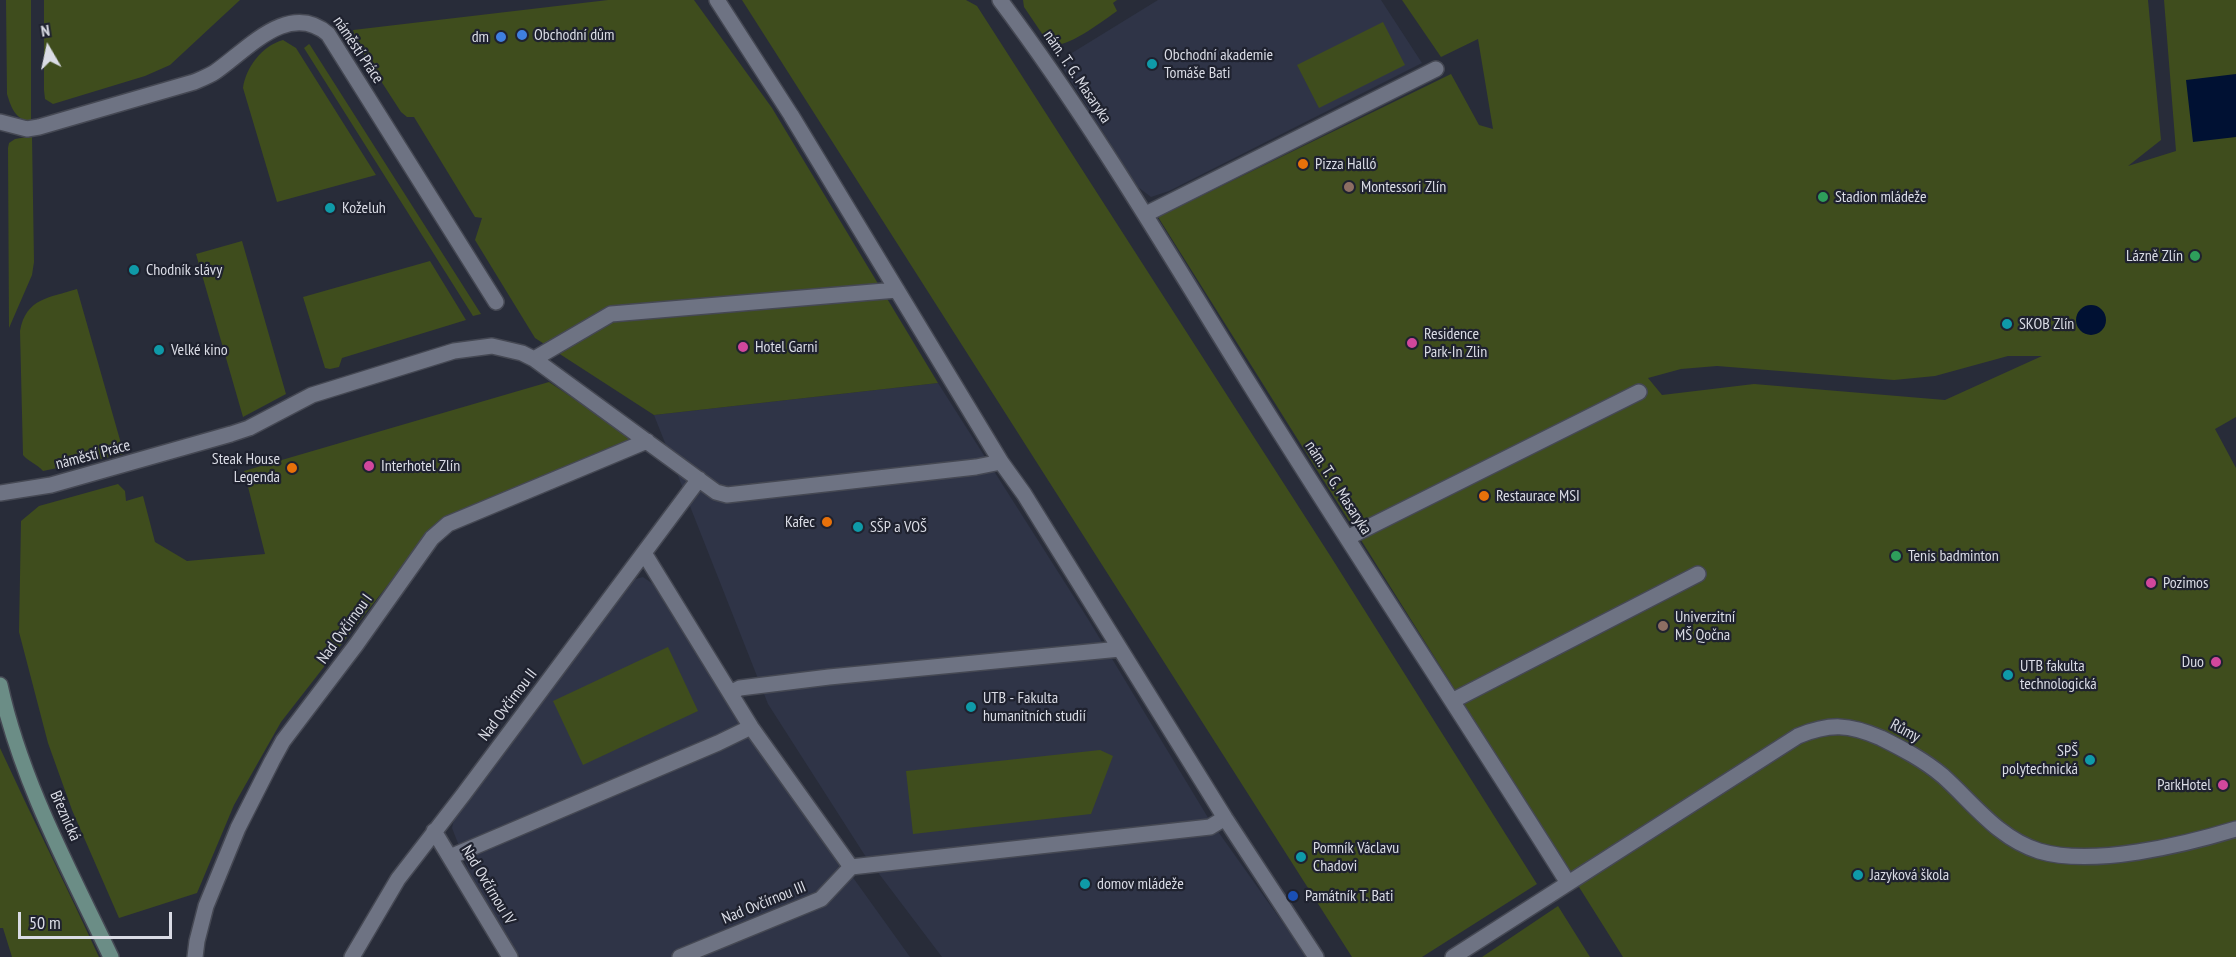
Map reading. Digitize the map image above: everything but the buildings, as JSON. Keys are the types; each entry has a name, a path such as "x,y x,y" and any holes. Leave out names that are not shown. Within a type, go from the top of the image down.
{"main road":[{"name":"Březnická","path":"0,685 19,752 38,799 111,957"}],"street":[{"path":"717,0 791,114 1001,462 1024,494 1225,818 1316,957"},
{"name":"nám. T. G. Masaryka","path":"1000,0 1047,63 1146,214 1248,381 1568,883"},
{"name":"náměstí Práce","path":"0,122 27,129 39,127 194,82 214,73 272,24 288,17 306,16 316,21 328,34 496,302"},
{"path":"1146,214 1436,69"},
{"path":"534,359 611,314 897,290"},
{"name":"náměstí Práce","path":"0,493 51,485 231,434 249,428 312,395 454,351 492,346 522,353 534,359 716,492 727,495 976,467 1001,462"},
{"path":"1348,537 1639,392"},
{"name":"Nad Ovčírnou I","path":"195,957 196,941 206,906 238,828 283,741 356,645 432,538 448,524 647,441"},
{"name":"Nad Ovčírnou II","path":"352,957 398,879 699,479"},
{"path":"644,553 752,727 851,867 1210,827 1225,818"},
{"path":"1452,701 1698,574"},
{"path":"730,693 740,688 829,677 1120,650"},
{"name":"Růmy","path":"1568,883 1798,736 1819,728 1836,726 1853,728 1905,749 1943,777 2000,832 2020,844 2041,851 2066,855 2114,855 2170,847 2236,829"},
{"path":"450,857 752,727"},
{"name":"Nad Ovčírnou IV","path":"434,831 510,957"},
{"name":"Nad Ovčírnou III","path":"680,957 821,899 851,867"},
{"path":"1454,957 1568,883"}],"shaded area":[{"path":"1158,0 1381,0 1422,63 1169,191 1151,197 1138,187 1060,64 1067,56"},
{"path":"938,383 1088,619 1207,816 1307,957 942,957 864,854 768,704 654,415"},
{"path":"643,577 653,584 727,702 910,957 520,957 472,879 452,828 454,819 632,580"}],"green space":[{"path":"6,0 31,0 31,121 17,115 7,94"},
{"path":"44,0 240,0 170,65 145,76 53,104 45,99 44,90"},
{"path":"608,0 694,0 772,108 938,383 654,415 535,338 475,240 482,218 475,217 414,117 407,117 401,112 357,44 353,30"},
{"path":"742,0 966,0 977,6 1331,557 1537,884 1422,957 1352,957"},
{"path":"1023,0 1117,0 1113,3 1117,11 1083,34 1055,45 1049,44 1024,7"},
{"path":"1402,0 2148,0 2161,140 2128,166 2176,151 2164,0 2236,0 2236,417 2215,429 2236,468 2236,957 1623,957 1158,217 1451,74 1479,125 1493,129 1478,39 1441,57","holes":["2008,356 2042,356 1945,400 1754,384 1662,395 1648,378 1681,369 1717,366 1894,380 1935,376"]},
{"path":"1383,22 1405,65 1319,108 1297,65"},
{"path":"283,40 296,48 376,175 277,202 243,88 251,65 256,58 268,47"},
{"path":"309,44 481,314 473,316 304,48"},
{"path":"32,136 34,262 32,275 9,328 8,148 9,143 15,139"},
{"path":"242,241 286,394 243,417 196,254"},
{"path":"430,261 466,320 342,358 339,367 325,368 303,297"},
{"path":"77,289 124,454 43,471 23,455 20,331 23,320 33,306 40,301"},
{"path":"549,382 631,437 645,450 455,527 401,568 281,722 234,805 197,893 119,918 72,810 48,743 19,632 21,521 39,506 118,484 125,491 126,501 143,496 155,542 187,561 265,554 244,471"},
{"path":"668,647 698,711 583,765 553,701"},
{"path":"0,748 99,957 12,957 3,928 0,928"},
{"path":"1100,750 1113,756 1091,814 913,834 906,771"},
{"path":"1558,906 1590,957 1482,957"}],"water":[{"path":"2236,74 2236,137 2193,142 2186,80"},
{"path":"2091,305 2101,310 2106,320 2101,330 2091,335 2081,330 2076,320 2081,310"}],"place":[{"name":"Obchodní dům","path":"522,35"},
{"name":"dm","path":"501,37"},
{"name":"Obchodní akademie Tomáše Bati","path":"1152,64"},
{"name":"Pizza Halló","path":"1303,164"},
{"name":"Montessori Zlín","path":"1349,187"},
{"name":"Stadion mládeže","path":"1823,197"},
{"name":"Koželuh","path":"330,208"},
{"name":"Lázně Zlín","path":"2195,256"},
{"name":"Chodník slávy","path":"134,270"},
{"name":"SKOB Zlín","path":"2007,324"},
{"name":"Residence Park-In Zlin","path":"1412,343"},
{"name":"Hotel Garni","path":"743,347"},
{"name":"Velké kino","path":"159,350"},
{"name":"Interhotel Zlín","path":"369,466"},
{"name":"Steak House Legenda","path":"292,468"},
{"name":"Restaurace MSI","path":"1484,496"},
{"name":"Kafec","path":"827,522"},
{"name":"SŠP a VOŠ","path":"858,527"},
{"name":"Tenis badminton","path":"1896,556"},
{"name":"Pozimos","path":"2151,583"},
{"name":"Univerzitní MŠ Qočna","path":"1663,626"},
{"name":"Duo","path":"2216,662"},
{"name":"UTB fakulta technologická","path":"2008,675"},
{"name":"UTB - Fakulta humanitních studií","path":"971,707"},
{"name":"SPŠ polytechnická","path":"2090,760"},
{"name":"ParkHotel","path":"2223,785"},
{"name":"Pomník Václavu Chadovi","path":"1301,857"},
{"name":"Jazyková škola","path":"1858,875"},
{"name":"domov mládeže","path":"1085,884"},
{"name":"Památník T. Bati","path":"1293,896"}]}
